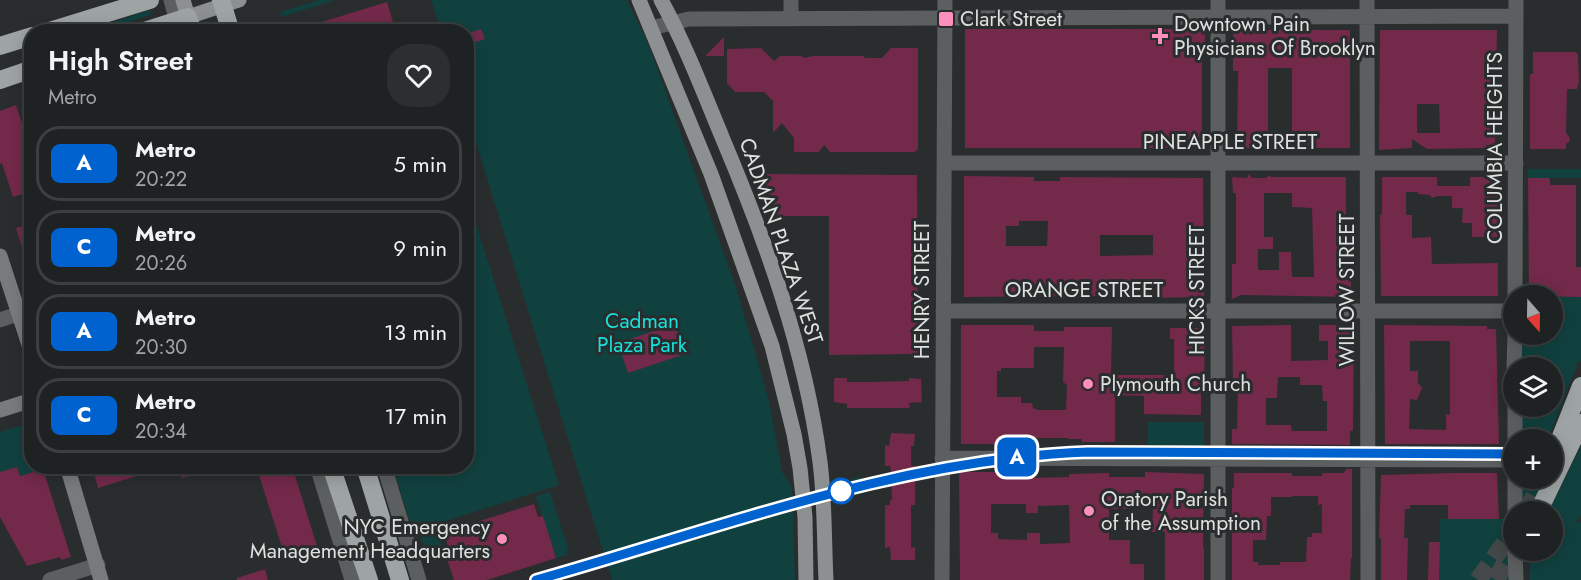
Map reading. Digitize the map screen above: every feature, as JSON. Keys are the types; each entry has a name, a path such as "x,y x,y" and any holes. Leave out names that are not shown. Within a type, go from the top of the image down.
{"highway":[{"path":"72,24 150,0"},
{"path":"228,2 230,24"},
{"path":"0,46 24,38"},
{"path":"0,80 24,72"},
{"path":"1563,431 1581,386"},
{"path":"1544,501 1581,423"},
{"path":"334,474 369,580"},
{"path":"367,474 400,580"}],"main road":[{"name":"CADMAN PLAZA WEST","path":"639,0 711,174 775,354 800,468 805,517 806,580"},
{"name":"CADMAN PLAZA WEST","path":"660,0 689,58 735,166 793,330 815,429 820,464 826,580"},
{"path":"184,20 228,2"},
{"path":"0,256 24,331"},
{"path":"0,411 24,403"},
{"path":"70,474 101,580"}],"street":[{"path":"171,0 184,20"},
{"path":"791,0 791,19"},
{"name":"HENRY STREET","path":"942,580 945,0"},
{"name":"HICKS STREET","path":"1218,0 1218,580"},
{"name":"WILLOW STREET","path":"1367,0 1368,580"},
{"path":"651,28 689,19 1367,16 1516,8"},
{"name":"COLUMBIA HEIGHTS","path":"1515,285 1516,8"},
{"name":"PINEAPPLE STREET","path":"944,163 1516,163"},
{"name":"ORANGE STREET","path":"943,311 1503,311"},
{"path":"0,320 18,314"},
{"path":"942,458 1503,460"},
{"path":"319,474 352,580"},
{"path":"386,474 419,580"},
{"path":"1515,561 1516,580"},
{"path":"50,580 98,565"}],"green space":[{"path":"319,0 335,0 281,17 280,12"},
{"name":"Cadman Plaza Park","path":"431,0 627,0 649,46 736,287 769,401 782,472 792,487 795,580 612,580 474,136 474,24 439,24"},
{"path":"150,10 151,15 121,24 107,24"},
{"path":"1528,169 1581,169 1581,178 1528,178"},
{"path":"474,221 559,485 436,524 443,547 426,552 419,530 413,532 395,474 474,474"},
{"path":"1563,297 1581,297 1581,361 1578,362 1563,400 1563,357 1520,357 1520,345 1563,345"},
{"path":"1520,417 1557,417 1552,429 1520,429"},
{"path":"1148,422 1204,422 1204,446 1148,446"},
{"path":"24,425 24,474 27,474 20,476 0,472 0,432"},
{"path":"1581,446 1581,516 1576,522 1581,522 1581,580 1530,580 1530,561 1563,561 1563,501 1553,501 1559,489 1563,489 1563,481"},
{"path":"858,477 864,480 867,486 864,492 858,495 852,492 849,486 852,480"},
{"path":"1520,489 1543,489 1543,501 1520,501"},
{"path":"550,492 569,551 566,552 567,555 556,558 536,496"},
{"path":"1440,519 1503,519 1503,561 1509,561 1509,580 1439,580"}],"building":[{"path":"387,2 394,24 315,24"},
{"path":"481,29 485,39 474,42 474,31"},
{"path":"965,29 1205,29 1205,47 1202,48 1202,148 965,148"},
{"path":"1233,30 1350,30 1350,148 1237,148 1238,71 1233,71","holes":["1268,68 1292,68 1292,133 1268,133"]},
{"path":"1380,30 1497,30 1495,145 1486,145 1486,148 1427,149 1412,139 1412,148 1379,150","holes":["1417,104 1439,104 1440,133 1417,133"]},
{"path":"724,37 724,56 705,56"},
{"path":"761,48 774,61 780,56 882,58 891,48 918,48 918,149 915,152 830,152 824,145 819,152 794,152 794,138 782,123 773,133 773,101 764,92 735,92 727,83 727,49"},
{"path":"1533,52 1576,52 1578,55 1577,89 1567,89 1566,133 1570,141 1566,144 1566,149 1530,149 1530,74 1533,74"},
{"path":"16,105 24,130 24,194 13,197 2,163 0,164 0,111"},
{"path":"756,174 917,175 918,354 829,355 829,216 772,216"},
{"path":"1249,174 1252,178 1266,178 1269,175 1271,177 1346,177 1346,277 1351,277 1351,297 1241,295 1232,299 1232,264 1236,264 1236,193 1233,193 1232,177 1247,178","holes":["1264,193 1292,193 1292,207 1312,208 1314,277 1292,277 1291,252 1279,252 1279,270 1258,270 1258,249 1273,249 1273,237 1264,237"]},
{"path":"964,176 1034,177 1034,181 1060,181 1060,177 1203,178 1204,297 1148,298 1141,293 1100,293 1100,296 964,297","holes":["1019,221 1048,221 1047,246 1006,246 1006,226 1019,226","1100,235 1153,235 1153,255 1100,256"]},
{"path":"1382,177 1437,177 1437,186 1470,186 1470,177 1500,177 1498,237 1472,237 1472,223 1462,223 1463,208 1452,208 1452,196 1432,198 1430,195 1418,194 1418,192 1406,192 1406,215 1412,215 1412,238 1431,237 1432,264 1498,263 1498,296 1381,296"},
{"path":"1528,178 1550,178 1550,185 1576,185 1576,267 1581,267 1581,297 1563,297 1563,285 1529,285"},
{"path":"24,226 24,254 16,228"},
{"path":"675,324 685,354 628,373 618,343"},
{"path":"961,325 1034,325 1034,331 1064,331 1064,327 1112,327 1111,375 1174,375 1174,339 1170,339 1170,328 1205,328 1201,415 1144,414 1144,396 1115,395 1115,442 1082,442 1082,439 1068,438 1027,438 1027,444 961,444","holes":["1034,347 1064,347 1063,382 1067,385 1066,410 1038,410 1033,408 1032,403 1021,403 1021,397 997,397 997,371 1001,371 1001,368 1034,368"]},
{"path":"1291,325 1291,361 1328,360 1328,341 1319,341 1319,325 1354,325 1353,431 1350,431 1350,445 1232,444 1232,429 1237,429 1238,378 1233,379 1232,326","holes":["1278,377 1300,377 1300,385 1322,385 1323,401 1327,401 1327,431 1292,431 1291,425 1266,425 1266,398 1277,398"]},
{"path":"1384,325 1487,326 1487,329 1496,329 1499,444 1385,444","holes":["1410,341 1450,341 1450,415 1446,414 1446,430 1409,429 1410,399 1417,400 1422,388 1418,383 1418,371 1410,371"]},
{"path":"834,378 847,378 847,382 921,379 922,402 909,403 910,408 847,408 847,404 834,402"},
{"path":"891,433 915,434 914,446 911,446 911,466 915,466 915,505 911,505 911,548 915,547 915,560 891,560 890,547 885,548 885,505 890,505 890,500 892,500 890,466 885,466 885,445 889,446"},
{"path":"17,467 20,476 45,474 71,557 61,560 60,557 27,566 0,517 0,472"},
{"path":"1346,469 1352,469 1350,580 1232,580 1234,473 1292,473 1292,476 1322,476 1322,473 1344,473","holes":["1318,496 1318,505 1322,504 1322,533 1312,533 1312,537 1307,537 1306,562 1280,562 1280,565 1258,565 1258,562 1253,562 1253,540 1266,540 1267,516 1271,516 1271,497"]},
{"path":"959,472 1026,472 1026,478 1109,473 1109,477 1145,477 1145,472 1204,474 1204,580 1165,580 1165,532 1152,532 1153,506 1130,505 1130,509 1109,509 1109,540 1130,540 1130,564 1144,564 1144,580 960,580","holes":["991,504 1026,504 1026,513 1038,513 1038,506 1069,505 1070,543 1040,544 1040,533 1027,533 1027,540 998,539 998,533 991,533"]},
{"path":"1497,473 1499,519 1448,519 1448,505 1410,505 1410,509 1405,509 1404,538 1408,538 1407,580 1381,580 1381,538 1379,538 1381,475"},
{"path":"94,474 143,474 98,488"},
{"path":"181,474 195,474 182,478"},
{"path":"294,474 317,546 285,557 259,475"},
{"name":"NYC Emergency Management Headquarters","path":"534,504 538,517 543,516 556,558 487,580 454,580 443,547 448,546 444,532"},
{"path":"1429,542 1440,542 1439,580 1428,580"},
{"path":"265,569 268,580 237,580 237,578"}],"tunnel":[{"path":"1532,501 1538,489"},
{"path":"1478,580 1503,545"},
{"path":"1496,580 1506,561"}],"metro line":[{"name":"A","path":"536,580 783,506 996,459 1088,452 1503,454"}],"place":[{"name":"Clark Street","path":"946,19"},
{"name":"Downtown Pain Physicians Of Brooklyn","path":"1160,36"},
{"name":"Plymouth Church","path":"1088,384"},
{"name":"Oratory Parish of the Assumption","path":"1089,511"},
{"name":"NYC Emergency Management Headquarters","path":"502,539"}]}
